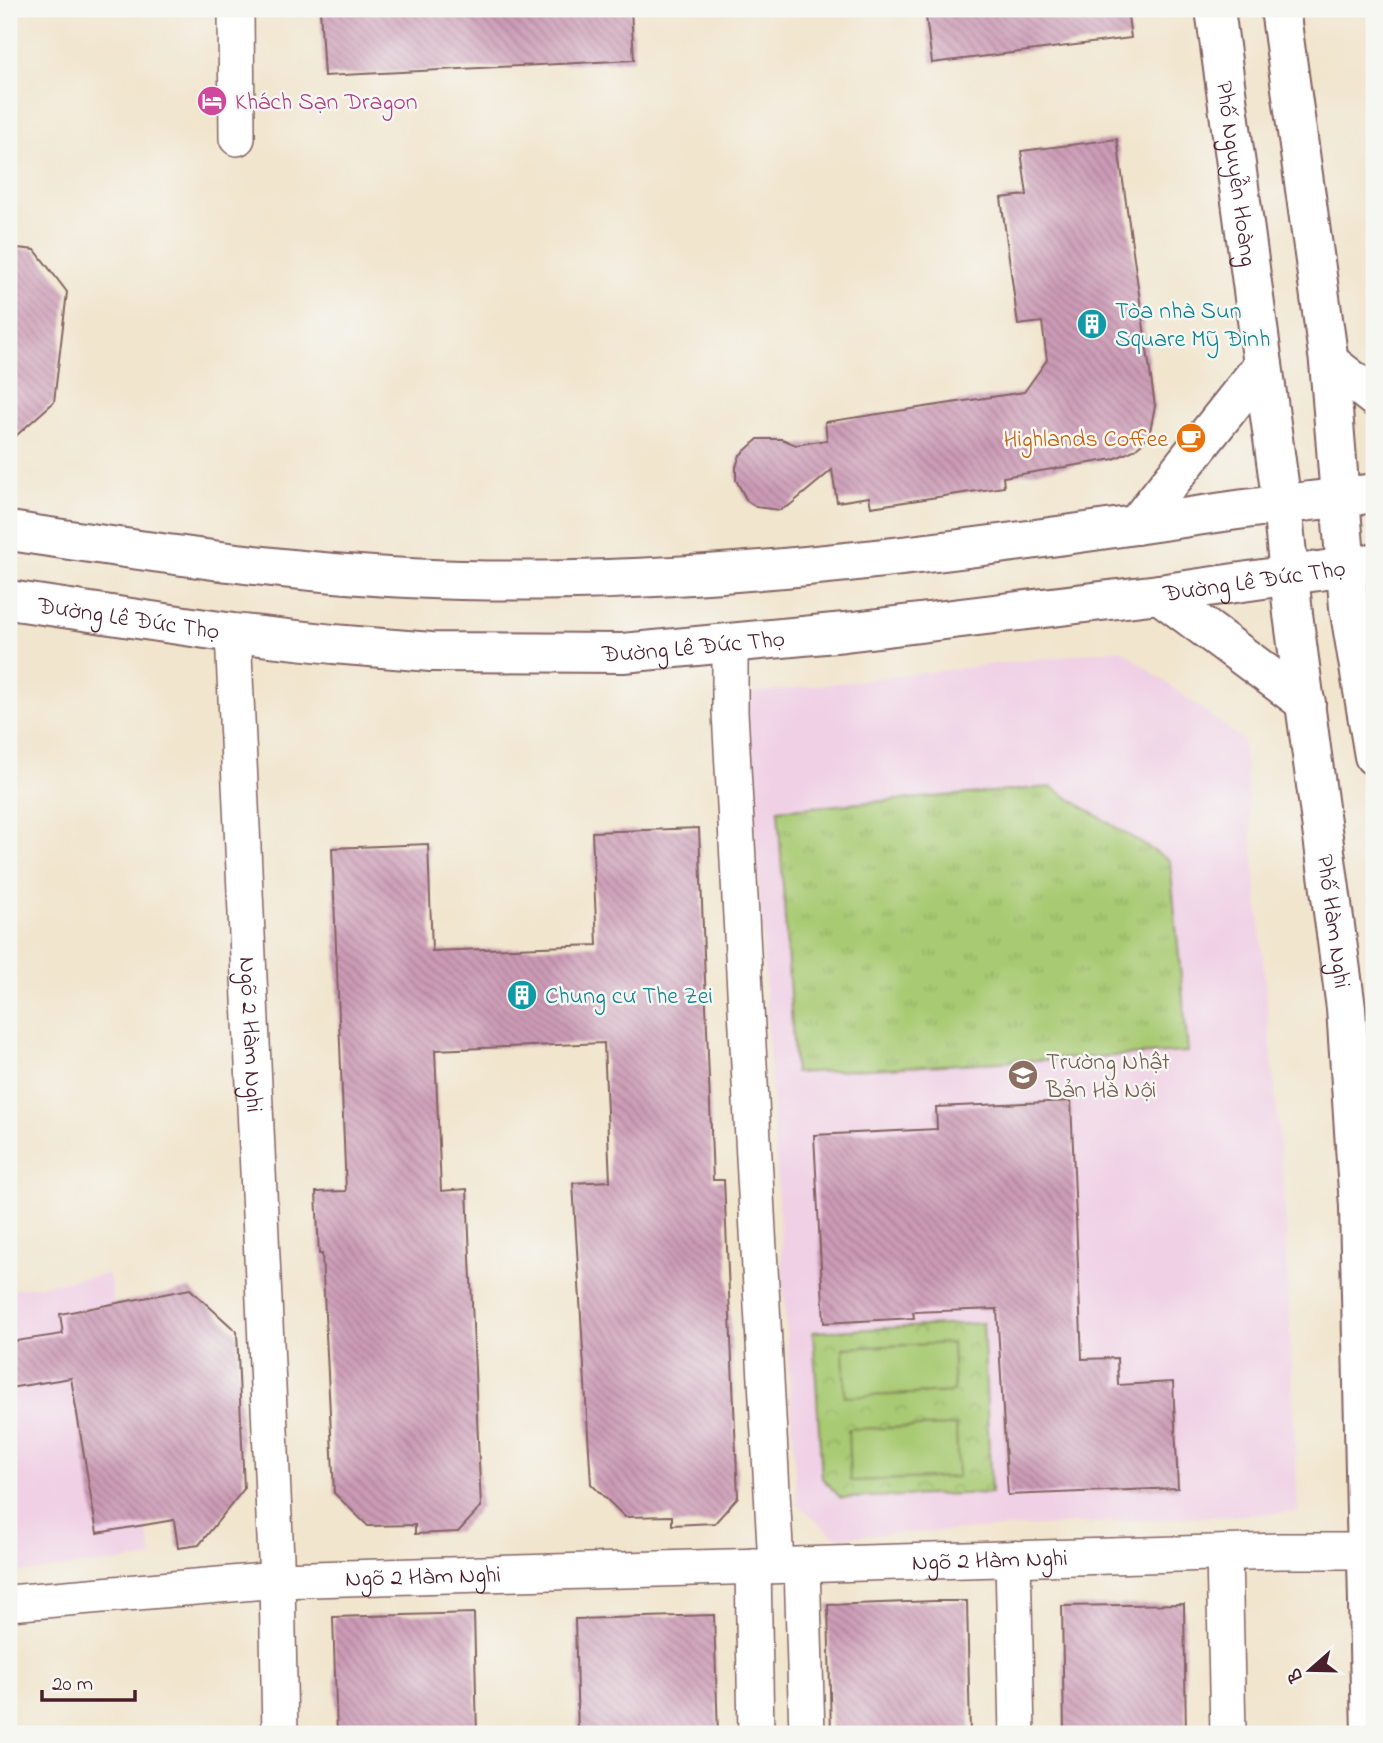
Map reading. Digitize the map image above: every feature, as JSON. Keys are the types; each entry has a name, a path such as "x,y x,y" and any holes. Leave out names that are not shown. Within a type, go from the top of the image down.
{"main road":[{"name":"Phố Nguyễn Hoàng","path":"1215,9 1289,574"},
{"path":"1280,9 1329,362 1358,495 1360,565 1349,607 1368,664 1374,756"},
{"path":"1329,362 1374,397"},
{"path":"1136,525 1263,365"},
{"path":"9,531 225,562 375,576 497,581 716,575 800,569 1358,495"},
{"name":"Đường Lê Đức Thọ","path":"9,600 233,633 431,652 623,653 730,645 1159,594 1360,565"},
{"name":"Phố Hàm Nghi","path":"1289,574 1346,1009 1359,1207 1371,1734"},
{"path":"1159,594 1306,703"}],"street":[{"path":"236,9 237,138"},
{"name":"Ngõ 2 Hàm Nghi","path":"233,633 277,1580 1368,1551"},
{"path":"730,645 730,712 777,1565 807,1734"},
{"path":"1224,1553 1228,1734"},
{"path":"1013,1559 1017,1734"},
{"path":"756,1734 777,1565"},
{"path":"9,1603 277,1580 280,1734"}],"shaded area":[{"name":"Trường Nhật Bản Hà Nội","path":"1121,649 1243,740 1284,1190 1298,1512 835,1537 797,1504 747,694"},
{"path":"109,1274 152,1558 9,1574 9,1290"}],"green space":[{"path":"1051,787 1170,861 1188,1052 795,1073 778,810"},
{"path":"983,1323 991,1493 841,1498 822,1478 813,1332"},
{"path":"952,1343 954,1392 845,1397 843,1348"},
{"path":"956,1426 958,1477 850,1481 848,1429"}],"building":[{"path":"320,9 631,9 634,60 324,76"},
{"path":"925,9 1127,9 1131,38 932,63"},
{"name":"Tòa nhà Sun Square Mỹ Đình","path":"1117,139 1155,406 1150,431 1143,442 1134,450 1114,459 1003,477 1004,487 871,507 869,497 837,502 832,470 790,505 780,510 756,507 747,501 736,480 736,467 740,455 758,439 782,439 796,445 827,440 825,422 1024,392 1047,360 1042,322 1018,325 1001,198 1027,195 1021,151"},
{"path":"9,247 35,250 67,292 54,402 9,442"},
{"path":"699,828 713,1180 724,1180 738,1497 715,1523 672,1525 672,1516 625,1517 591,1484 573,1183 610,1181 604,1043 435,1050 441,1191 467,1189 481,1507 458,1532 415,1534 415,1525 368,1526 334,1493 322,1254 319,1254 316,1192 346,1191 332,848 428,844 432,951 597,945 592,832"},
{"path":"1071,1101 1082,1359 1117,1358 1118,1385 1173,1382 1178,1488 1008,1495 997,1309 913,1312 914,1318 824,1323 814,1135 937,1129 936,1107"},
{"path":"190,1289 237,1332 244,1489 199,1545 178,1548 174,1520 97,1533 71,1378 9,1388 9,1342 63,1334 60,1314"},
{"path":"967,1601 970,1734 831,1734 828,1605"},
{"path":"1184,1604 1186,1734 1064,1734 1062,1606"},
{"path":"474,1613 477,1734 337,1734 333,1617"},
{"path":"714,1615 718,1734 578,1734 575,1619"}],"place":[{"name":"Khách Sạn Dragon","path":"212,101"},
{"name":"Tòa nhà Sun Square Mỹ Đình","path":"1092,324"},
{"name":"Highlands Coffee","path":"1191,438"},
{"name":"Chung cư The Zei","path":"522,995"},
{"name":"Trường Nhật Bản Hà Nội","path":"1023,1075"}]}
